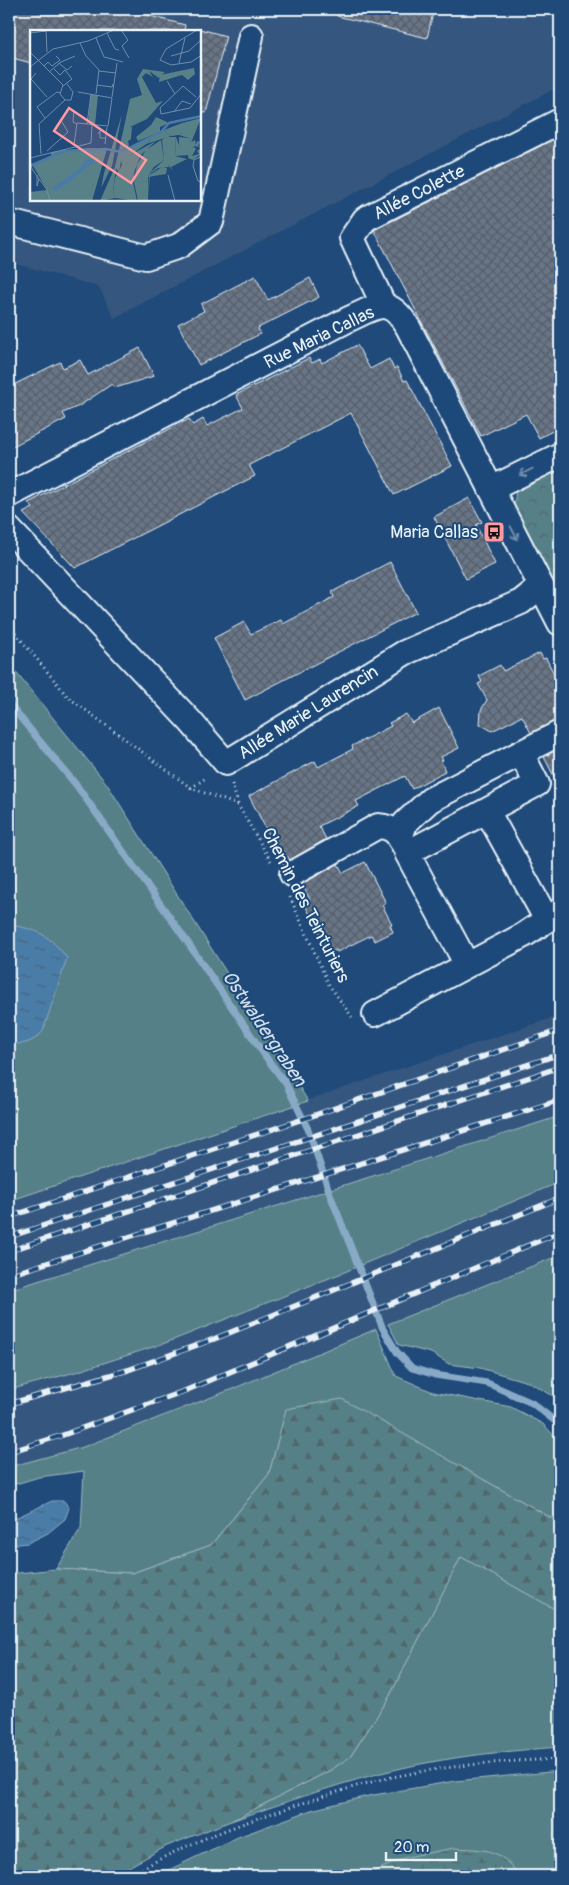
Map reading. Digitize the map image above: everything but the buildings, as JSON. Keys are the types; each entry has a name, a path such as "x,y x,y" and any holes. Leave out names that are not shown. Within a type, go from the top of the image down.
{"street":[{"path":"9,222 146,257 179,246 211,222 251,36"},
{"name":"Allée Colette","path":"384,306 352,238 365,219 560,121"},
{"name":"Rue Maria Callas","path":"9,495 349,320 374,308 392,307 408,327 560,623"},
{"path":"492,489 560,454"},
{"name":"Allée Marie Laurencin","path":"9,529 190,721 226,762 404,652 521,602 541,586"},
{"path":"404,846 405,823 430,800 560,734"},
{"path":"404,846 478,816 537,784 521,753"},
{"path":"375,1014 524,935 553,915 478,816 452,788"},
{"path":"285,878 378,826 394,830 467,965"}],"path":[{"name":"Chemin des Teinturiers","path":"9,625 68,697 191,788 238,805 285,878 329,985 350,1017 375,1014"},
{"path":"129,1876 205,1839 247,1822 360,1786 397,1776 436,1770 484,1764 560,1759"}],"shaded area":[{"path":"9,9 560,9 560,86 114,318 99,287 9,262"},
{"path":"560,1015 560,1116 9,1290 9,1201"},
{"path":"560,1182 560,1255 230,1390 83,1447 9,1467 9,1390 79,1371 168,1342 342,1273"}],"green space":[{"path":"560,466 560,597 514,508 516,488"},
{"path":"9,664 107,784 308,1101 9,1201"},
{"path":"560,1116 560,1182 342,1273 168,1342 79,1371 9,1390 9,1290"},
{"path":"560,1255 560,1400 531,1383 480,1368 449,1364 431,1353 399,1345 388,1324"},
{"path":"376,1329 396,1376 433,1392 511,1407 543,1424 560,1442 560,1523 456,1464 286,1411 269,1474 211,1545 132,1573 56,1569 81,1528 84,1471 39,1477 9,1486 9,1467 83,1447 230,1390"},
{"path":"342,1399 560,1523 560,1612 461,1557 388,1699 350,1757 329,1771 231,1821 167,1846 112,1876 9,1876 9,1574 56,1569 132,1573 211,1545 269,1474 286,1409"},
{"path":"461,1556 560,1612 560,1747 481,1754 402,1768 337,1785 231,1821 329,1771 350,1757 388,1699"},
{"path":"560,1771 560,1876 156,1876 238,1837 311,1810 368,1796 455,1781"},
{"path":"454,1848 483,1850 498,1855 519,1876 364,1876 407,1857"}],"water":[{"path":"9,925 42,934 67,958 43,1031 36,1038 19,1044 9,1043"},
{"path":"52,1501 64,1501 69,1508 65,1519 48,1533 28,1543 9,1545 9,1521"}],"waterway":[{"name":"Ostwaldergraben","path":"9,704 77,786 286,1084 308,1129 330,1194 383,1329 397,1352 412,1368 435,1375 487,1383 532,1403 560,1425"}],"railway":[{"path":"9,1217 312,1116 560,1030"},
{"path":"9,1237 560,1054"},
{"path":"9,1251 560,1067"},
{"path":"9,1275 560,1100"},
{"path":"9,1404 128,1370 214,1339 560,1198"},
{"path":"9,1452 63,1435 187,1390 560,1232"}],"place":[{"name":"Maria Callas","path":"494,532"}]}
